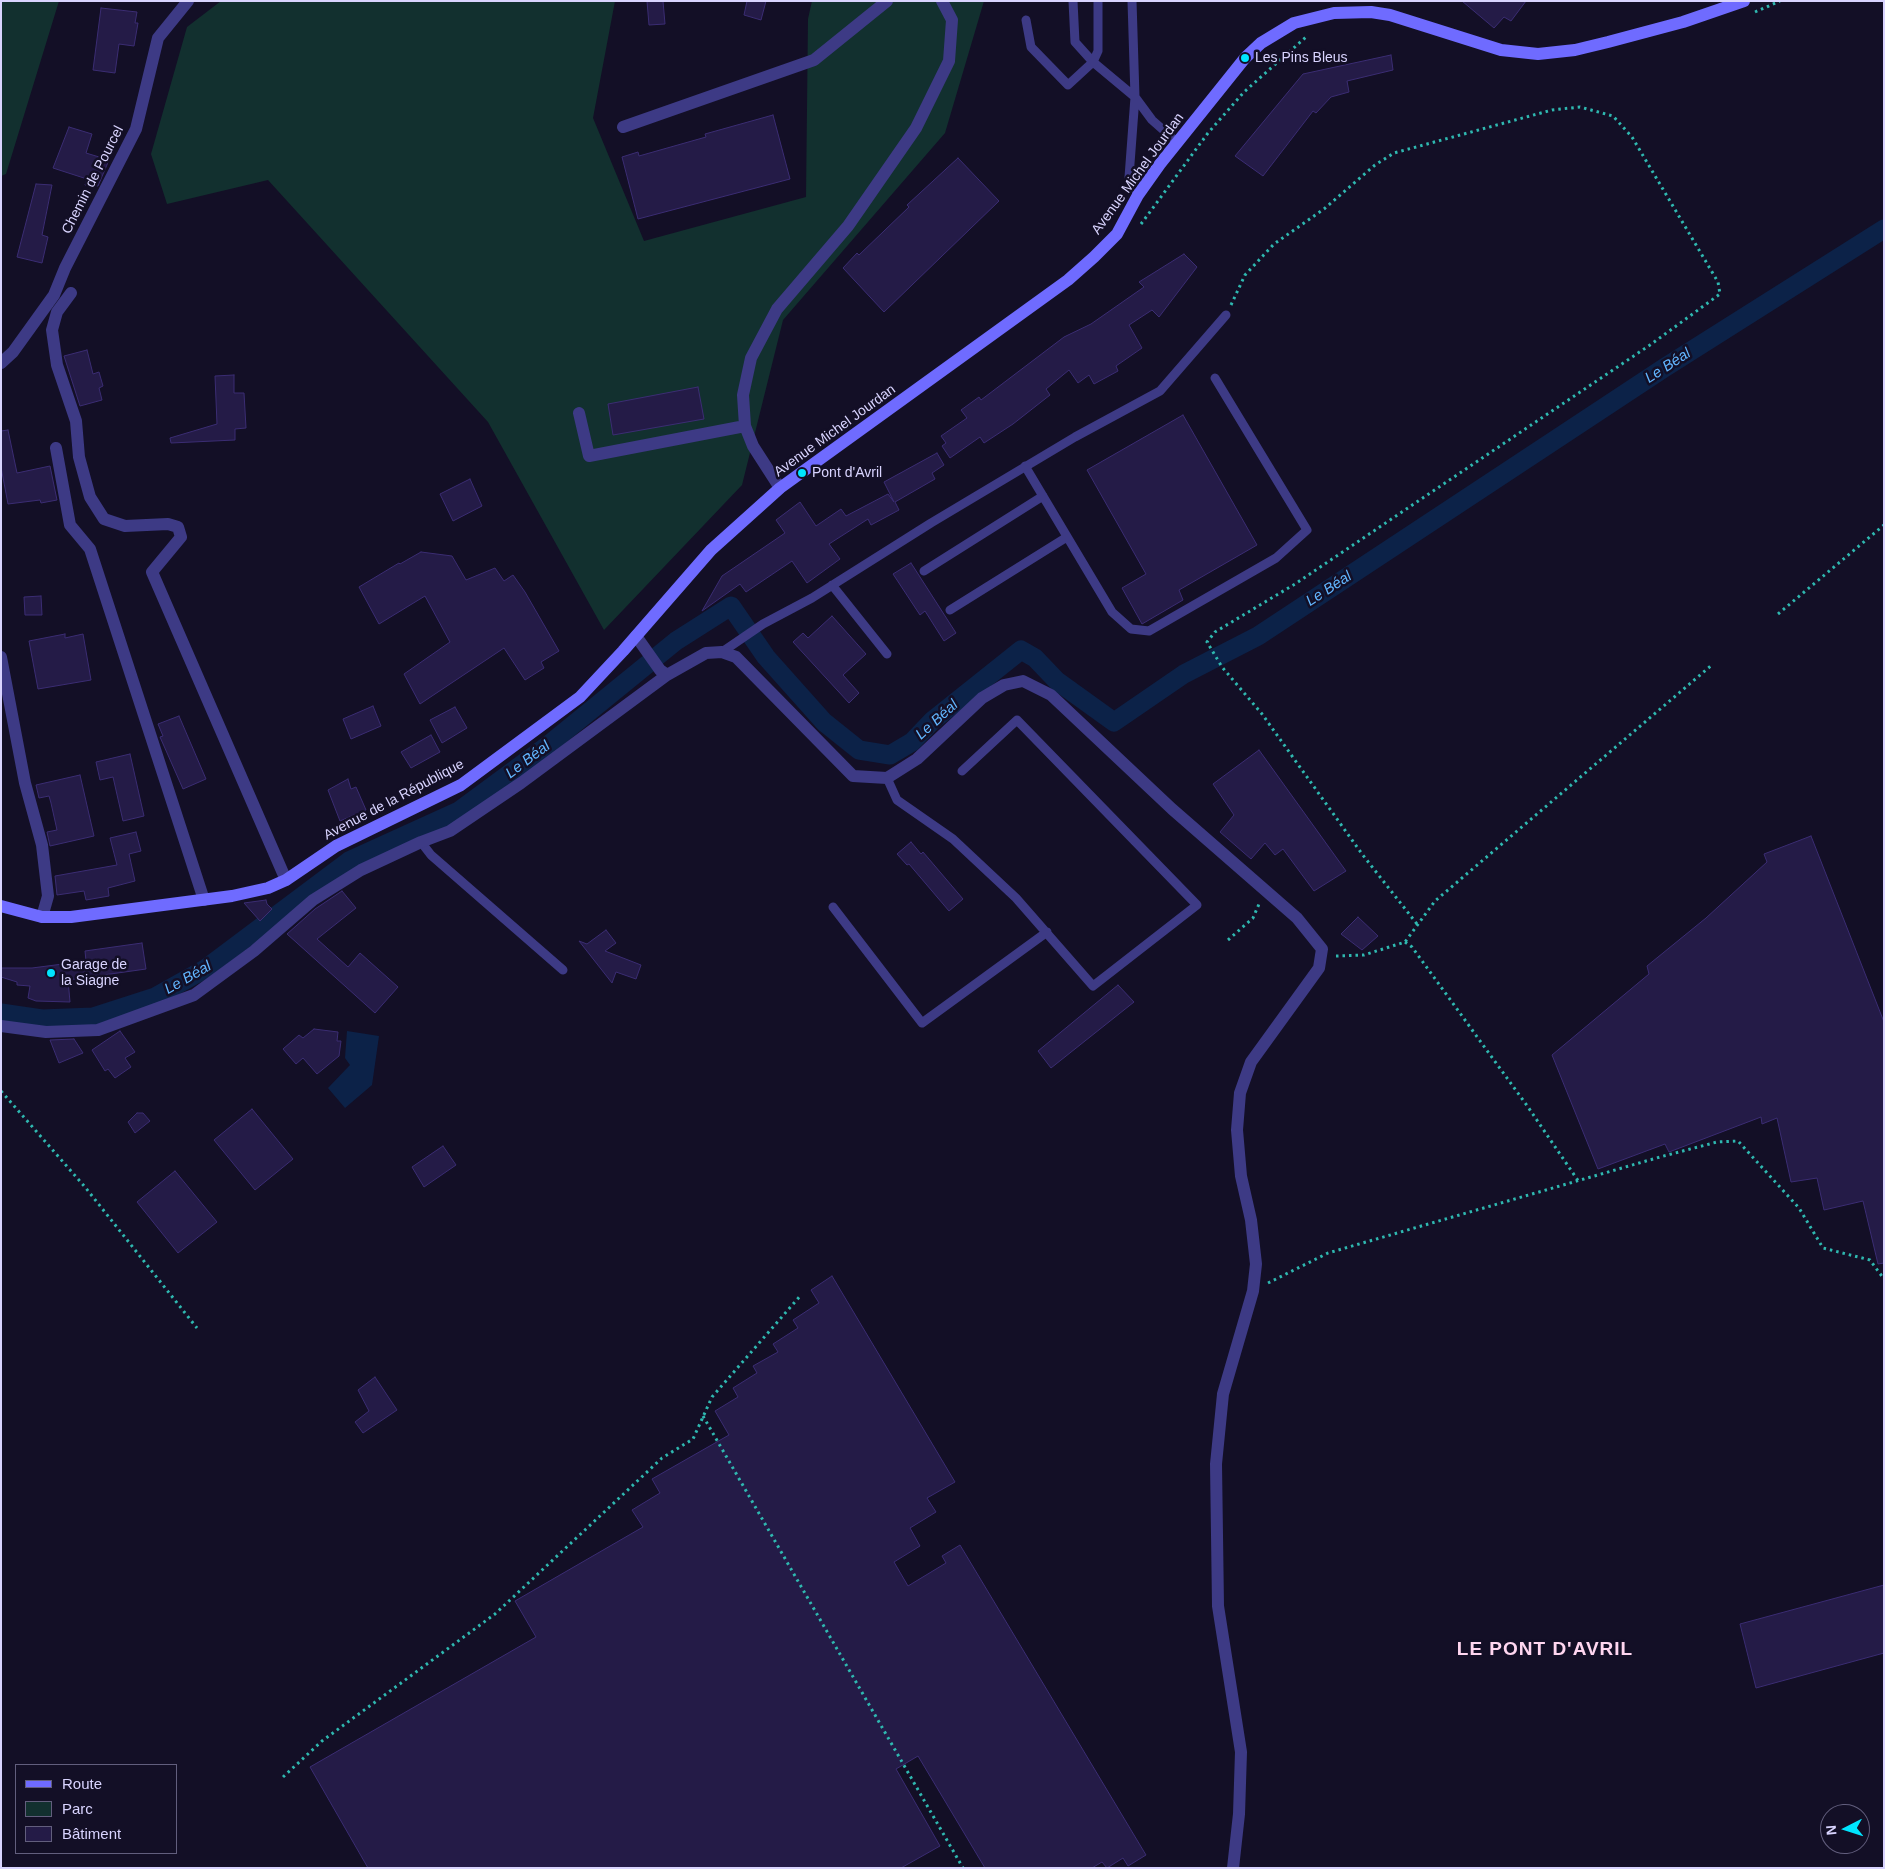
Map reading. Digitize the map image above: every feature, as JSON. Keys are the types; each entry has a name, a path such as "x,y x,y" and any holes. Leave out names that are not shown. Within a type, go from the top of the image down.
{"main road":[{"name":"Avenue Michel Jourdan","path":"580,697 711,550 780,488 1068,280 1117,234 1138,195 1178,143 1245,58 1276,32 1314,16 1334,13 1371,12 1390,15 1502,50 1538,54 1575,50 1608,42 1683,22 1744,1"},
{"name":"Avenue de la République","path":"1,906 42,917 71,917 204,900 268,888 286,880 336,846 461,785 580,697"}],"street":[{"name":"Chemin de Pourcel","path":"1,363 13,352 54,295 65,268 136,129 158,38 188,1"},
{"path":"623,127 814,60 887,1"},
{"path":"780,488 753,446 745,426 743,395 751,358 777,309 848,226 916,128 949,61 952,20 942,1"},
{"path":"71,293 57,312 52,330 58,365 76,421 79,457 90,497 104,519 125,526 168,524 178,527 181,537 152,572 286,880"},
{"path":"579,413 589,456 745,426"},
{"path":"56,448 70,525 90,549 204,900"},
{"path":"636,636 663,673"},
{"path":"1,1026 46,1032 98,1030 194,995 222,975 313,900 361,870 422,842 450,832 522,783 663,673 706,653 722,652 736,657 853,776 887,778 917,759 982,698 1004,684 1023,681 1051,695 1264,892 1297,918 1318,943 1322,957 1312,979 1251,1062 1240,1093 1237,1130 1241,1176 1251,1220 1256,1264 1253,1291 1223,1394 1216,1464 1218,1606 1241,1752 1239,1814 1233,1868"},
{"path":"1,657 25,783 42,845 48,896 42,917"}],"lane":[{"path":"1073,1 1075,42 1093,62 1135,97 1152,120 1178,143"},
{"path":"1026,20 1031,47 1068,85 1093,62 1098,51 1098,1"},
{"path":"1132,1 1135,97 1129,177 1138,195"},
{"path":"722,652 762,624 832,586 1025,466 1160,391 1226,315"},
{"path":"1025,466 1112,612 1131,629 1149,631 1276,558 1307,530 1216,378"},
{"path":"924,571 1043,496"},
{"path":"950,610 1068,537"},
{"path":"832,586 887,654"},
{"path":"887,778 896,800 953,839 1016,898 1093,986 1197,905 1017,720 962,771"},
{"path":"422,842 431,855 562,970"},
{"path":"833,907 922,1023 1047,932"}],"path":[{"path":"1226,315 1245,275 1274,244 1324,209 1375,165 1394,153 1552,110 1580,107 1613,116 1632,138 1718,282 1720,294 1642,350 1295,584 1215,632 1207,642 1209,649 1222,667 1262,714 1362,854 1417,924"},
{"path":"1778,614 1884,525"},
{"path":"1322,957 1364,955 1405,942 1435,900 1712,664"},
{"path":"1228,940 1253,918 1264,892"},
{"path":"1405,942 1412,948 1528,1107 1578,1182"},
{"path":"1,1091 85,1187 197,1328"},
{"path":"1253,1291 1328,1254 1716,1142 1738,1141 1799,1208 1823,1248 1870,1260 1884,1279"},
{"path":"283,1777 322,1741 495,1614 662,1458 693,1439 712,1396 800,1295"},
{"path":"703,1416 963,1868"}],"green space":[{"path":"1,1 59,1 6,174 1,176"},
{"path":"221,1 615,1 593,118 644,241 806,197 808,19 812,1 984,1 945,133 783,320 742,485 604,630 488,422 268,180 167,204 151,154 187,27"}],"water":[{"path":"347,1031 379,1036 372,1085 345,1108 328,1088 350,1065 345,1058"}],"building":[{"path":"647,1 663,1 665,24 649,25"},
{"path":"747,1 766,1 761,20 744,15"},
{"path":"1462,1 1526,1 1511,21 1504,17 1494,28"},
{"path":"101,8 137,12 135,23 138,23 134,46 119,44 115,73 93,70"},
{"path":"1391,55 1393,70 1347,81 1349,92 1331,97 1316,113 1313,111 1263,176 1235,156 1303,74"},
{"path":"773,115 790,179 638,219 622,157 638,152 639,156 706,137 705,134"},
{"path":"69,127 92,134 86,153 109,160 98,186 85,185 87,179 53,168"},
{"path":"958,158 999,201 884,312 843,268 857,253 859,255 909,207 907,205"},
{"path":"36,184 52,185 42,235 48,237 42,263 17,257"},
{"path":"1184,254 1197,267 1159,317 1152,310 1129,325 1142,348 1116,366 1118,371 1094,384 1089,375 1078,383 1069,370 1046,389 1050,395 1013,424 984,443 980,437 950,458 942,446 946,443 941,436 967,418 961,410 979,397 981,400 1064,337 1091,324 1144,287 1139,282"},
{"path":"87,350 93,374 99,372 103,386 99,388 102,400 80,406 64,356"},
{"path":"234,375 234,393 244,393 246,428 235,429 235,440 171,443 170,438 217,424 215,376"},
{"path":"698,387 704,419 613,435 608,404"},
{"path":"1183,415 1257,545 1179,590 1183,600 1142,624 1122,588 1146,574 1087,470"},
{"path":"8,430 17,473 50,466 57,500 41,503 40,500 8,504 1,467 1,431"},
{"path":"937,453 944,465 932,473 935,479 895,502 899,510 871,525 868,519 829,544 840,559 807,583 792,561 746,592 740,584 702,611 722,576 785,533 776,520 800,502 816,526 841,509 846,516 888,494 894,502 884,482"},
{"path":"470,479 482,506 453,521 440,494"},
{"path":"421,552 452,556 466,580 495,568 504,581 513,575 559,651 541,662 544,668 525,680 504,648 420,704 404,674 450,642 425,596 379,624 359,587"},
{"path":"911,563 956,633 944,641 925,611 920,615 893,574"},
{"path":"41,596 42,615 25,615 24,597"},
{"path":"832,616 866,654 843,675 859,693 849,703 793,642 803,633 808,638"},
{"path":"65,634 65,638 83,634 91,680 38,689 29,641"},
{"path":"373,706 381,726 351,739 343,719"},
{"path":"455,707 467,728 442,743 430,720"},
{"path":"179,716 206,779 183,789 160,737 163,736 158,724"},
{"path":"431,735 440,752 411,768 401,752"},
{"path":"1259,750 1346,871 1314,891 1283,849 1275,855 1265,843 1251,859 1220,832 1234,815 1213,784"},
{"path":"130,754 144,816 123,821 113,777 100,780 96,762"},
{"path":"80,775 94,836 50,846 47,832 57,830 51,803 49,796 39,798 36,785"},
{"path":"348,779 351,789 356,787 366,810 340,821 328,790"},
{"path":"136,832 141,851 129,854 135,881 108,888 109,896 86,900 84,891 57,895 55,876 117,865 110,838"},
{"path":"1811,836 1884,1022 1884,1263 1878,1264 1863,1201 1824,1210 1817,1178 1791,1182 1777,1118 1762,1124 1761,1117 1669,1152 1665,1144 1598,1169 1552,1055 1649,974 1647,966 1706,918 1767,862 1764,854"},
{"path":"911,842 921,854 923,852 963,899 949,911 909,864 907,865 897,854"},
{"path":"342,891 356,908 317,939 348,967 360,953 398,987 375,1013 287,934 315,909"},
{"path":"266,900 272,909 260,921 244,903"},
{"path":"1358,917 1378,936 1362,950 1341,934"},
{"path":"606,930 616,943 605,951 641,965 636,979 616,972 612,983 579,941 587,944"},
{"path":"142,943 146,969 68,980 70,1002 36,1001 28,998 30,986 17,985 17,982 1,977 1,968 32,968 86,961 85,951"},
{"path":"1118,985 1134,1002 1051,1068 1038,1051"},
{"path":"314,1029 338,1032 337,1041 341,1041 339,1056 317,1074 303,1058 296,1064 283,1049 299,1035 303,1038"},
{"path":"120,1031 135,1052 125,1058 131,1067 115,1078 108,1069 105,1071 92,1050"},
{"path":"74,1039 83,1053 59,1063 50,1040"},
{"path":"252,1109 293,1159 255,1190 214,1140"},
{"path":"137,1113 143,1113 150,1121 135,1133 128,1122"},
{"path":"443,1146 456,1165 424,1187 412,1167"},
{"path":"175,1171 217,1222 178,1253 137,1202"},
{"path":"832,1276 955,1482 927,1498 936,1512 910,1528 920,1546 894,1562 908,1586 946,1563 942,1556 960,1545 1146,1855 1128,1866 1123,1858 1107,1868 1102,1862 1092,1868 985,1868 918,1756 896,1769 940,1846 901,1868 368,1868 310,1767 536,1637 515,1601 643,1527 632,1510 660,1493 652,1479 729,1435 715,1411 738,1397 733,1388 757,1373 753,1366 778,1352 773,1344 798,1328 793,1320 819,1303 811,1290"},
{"path":"375,1377 397,1410 363,1433 355,1422 369,1411 358,1390"},
{"path":"1884,1585 1884,1653 1756,1688 1740,1624"}],"waterway":[{"name":"Le Béal","path":"1,1013 42,1019 93,1017 155,997 205,969 349,861 459,811 547,746 676,641 731,606 766,657 824,722 859,750 890,755 912,742 932,721 1021,650 1035,658 1057,681 1114,722 1184,674 1258,636 1664,368 1884,229"}],"place":[{"name":"Les Pins Bleus","path":"1245,58"},
{"name":"Pont d'Avril","path":"802,473"},
{"name":"Garage de la Siagne","path":"51,973"}],"district":[{"name":"LE PONT D'AVRIL","path":"1545,1650"}]}
